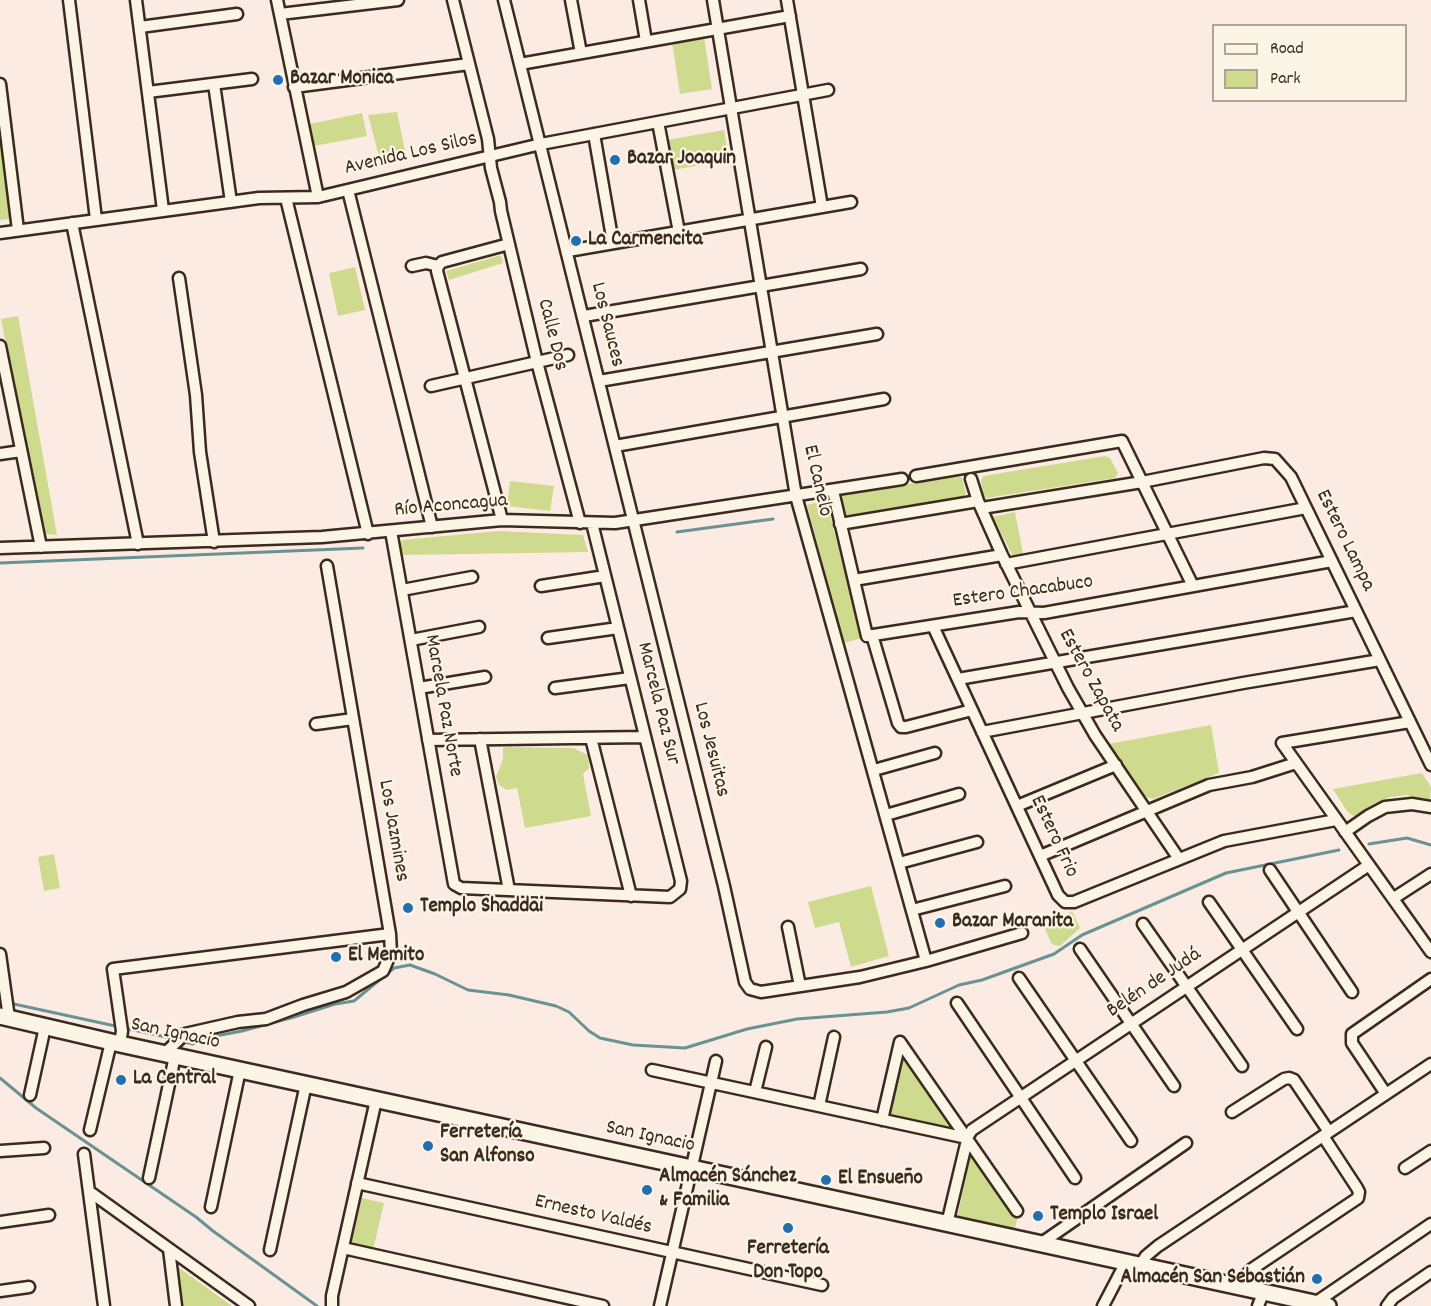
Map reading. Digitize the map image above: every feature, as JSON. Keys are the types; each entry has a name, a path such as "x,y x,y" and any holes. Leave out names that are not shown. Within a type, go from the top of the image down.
{"main road":[{"name":"San Ignacio","path":"5,1014 45,1027 118,1034 171,1052 240,1070 1321,1305"}],"street":[{"path":"69,0 96,219"},
{"path":"136,0 163,210"},
{"path":"277,0 318,198"},
{"path":"280,14 398,0"},
{"name":"Calle Dos","path":"453,0 488,139 509,244 537,362 580,523"},
{"name":"Los Sauces","path":"504,0 633,521"},
{"path":"571,0 581,53"},
{"path":"639,0 646,41"},
{"name":"El Canelo","path":"713,0 796,495 926,961"},
{"path":"787,0 822,207"},
{"path":"140,27 237,14"},
{"path":"520,64 790,16"},
{"path":"294,87 469,64"},
{"path":"148,92 252,79"},
{"path":"0,84 18,230"},
{"path":"214,84 231,202"},
{"name":"Avenida Los Silos","path":"0,233 267,197 318,198 541,144 828,90"},
{"path":"658,122 679,232"},
{"path":"594,134 613,243"},
{"path":"348,190 432,526"},
{"path":"286,198 368,534"},
{"path":"568,251 851,202"},
{"path":"72,222 138,544"},
{"path":"502,520 437,271 442,262 509,244"},
{"path":"412,266 426,263 438,266"},
{"path":"584,316 861,269"},
{"path":"179,278 196,396 200,452 214,542"},
{"path":"599,381 877,334"},
{"path":"0,346 4,385 21,451 41,547"},
{"path":"431,386 568,355"},
{"path":"615,446 884,399"},
{"path":"916,476 1122,441 1193,586"},
{"path":"0,453 21,451"},
{"name":"Estero Lampa","path":"1142,482 1264,458 1275,459 1291,477 1431,765"},
{"name":"Río Aconcagua","path":"0,548 214,542 368,534 502,520 615,524 902,479"},
{"name":"Estero Zapata","path":"971,479 1004,560 1081,712 1179,859"},
{"path":"840,524 1142,482"},
{"path":"833,491 867,636 872,635 898,723 901,727 906,727 972,710"},
{"path":"854,580 1004,560 1168,534 1306,508"},
{"name":"Los Jesuitas","path":"633,521 724,886 744,978 750,989 761,992 801,986"},
{"name":"Marcela Paz Sur","path":"592,523 681,881 678,893 670,897 632,896"},
{"name":"Marcela Paz Norte","path":"391,531 456,886 509,890"},
{"name":"Estero Chacabuco","path":"872,635 1030,611 1044,613 1332,561"},
{"name":"Los Jazmines","path":"171,1052 184,1035 238,1022 266,1019 346,992 384,971 392,953 327,566"},
{"path":"541,586 605,576"},
{"path":"402,590 472,577"},
{"path":"958,679 1356,611"},
{"name":"Estero Frio","path":"933,626 1059,897 1065,902 1074,902 1231,839 1336,820"},
{"path":"411,639 479,627"},
{"path":"548,638 618,628"},
{"path":"982,732 1081,712 1380,660"},
{"path":"419,687 485,677"},
{"path":"555,688 630,678"},
{"path":"316,724 353,719"},
{"path":"1410,722 1282,743 1431,952"},
{"path":"428,740 645,737"},
{"path":"480,739 509,890 632,896 591,738"},
{"path":"874,770 935,753"},
{"path":"1040,856 1209,785 1252,777 1296,763"},
{"path":"1017,806 1116,765"},
{"path":"886,815 959,794"},
{"path":"1345,832 1385,807 1413,804 1431,807"},
{"path":"899,863 978,842"},
{"name":"Belén de Judá","path":"967,1138 975,1127 1369,865"},
{"path":"1270,870 1352,992"},
{"path":"1394,898 1431,874"},
{"path":"912,910 1005,886"},
{"path":"1209,902 1297,1029"},
{"path":"1143,924 1242,1066"},
{"path":"788,927 801,986 860,977 926,961 1022,933"},
{"path":"90,1130 118,1034 113,969 390,934"},
{"path":"1080,949 1174,1086"},
{"path":"0,954 5,1014"},
{"path":"1019,978 1131,1141"},
{"path":"1386,1094 1352,1043 1351,1038 1354,1032 1431,979"},
{"path":"957,1003 1075,1178"},
{"path":"30,1095 45,1027"},
{"path":"819,1106 834,1037"},
{"path":"882,1120 900,1042 1017,1210"},
{"path":"755,1092 766,1047"},
{"path":"149,1178 171,1052"},
{"path":"660,1306 716,1061"},
{"path":"1103,1306 1133,1264 1431,1064"},
{"path":"211,1208 240,1070"},
{"path":"652,1070 967,1138"},
{"path":"1232,1112 1284,1078 1294,1080 1359,1192 1358,1198 1252,1269 1236,1286"},
{"path":"270,1250 306,1084"},
{"path":"333,1306 332,1296 376,1100"},
{"path":"947,1224 967,1138"},
{"path":"1040,1244 1186,1143"},
{"path":"0,1151 44,1148"},
{"path":"1405,1168 1431,1151"},
{"path":"84,1154 105,1306"},
{"name":"Ernesto Valdés","path":"357,1183 822,1285"},
{"path":"90,1192 247,1305"},
{"path":"0,1222 49,1215"},
{"path":"1321,1305 1431,1224"},
{"path":"343,1248 603,1306"},
{"path":"169,1249 176,1306"},
{"path":"1387,1306 1394,1298 1431,1272"},
{"path":"0,1292 29,1287"},
{"path":"1258,1306 1264,1291"}],"green space":[{"path":"704,37 712,89 680,94 672,42"},
{"path":"397,112 406,156 380,160 368,115"},
{"path":"362,113 367,136 314,146 310,124"},
{"path":"724,130 729,160 673,170 667,140"},
{"path":"0,142 10,219 0,220"},
{"path":"501,255 503,263 449,280 446,271"},
{"path":"355,267 365,310 338,316 329,273"},
{"path":"18,316 57,535 44,534 1,319"},
{"path":"1105,456 1110,458 1118,473 1115,478 987,498 983,496 981,481 983,476"},
{"path":"956,476 962,477 966,494 962,497 843,514 840,499 844,495"},
{"path":"510,481 554,486 550,511 507,506"},
{"path":"826,500 862,638 844,643 807,505"},
{"path":"1015,512 1023,554 1014,558 993,517"},
{"path":"498,531 583,535 588,552 402,555 399,545 402,540"},
{"path":"1211,725 1219,773 1153,799 1144,796 1109,744"},
{"path":"503,747 573,748 588,755 589,768 583,774 591,816 525,828 517,788 507,790 499,785 496,777 503,759"},
{"path":"1422,773 1431,787 1430,802 1407,795 1390,797 1353,816 1347,811 1333,789"},
{"path":"54,854 60,888 44,891 38,857"},
{"path":"871,886 889,956 851,967 839,922 815,928 808,902"},
{"path":"1072,911 1080,928 1060,946 1054,945 1044,926"},
{"path":"905,1052 959,1135 889,1119"},
{"path":"971,1153 1019,1211 1014,1232 957,1219"},
{"path":"362,1198 384,1203 373,1250 351,1245"},
{"path":"175,1265 232,1306 180,1306"}],"waterway":[{"path":"677,532 773,519"},
{"path":"0,563 363,548"},
{"path":"1369,844 1407,838 1431,845"},
{"path":"181,1041 193,1044 205,1038 242,1031 335,1004 354,1001 394,968 410,965 468,990 509,995 556,1006 569,1012 600,1038 633,1045 685,1048 747,1029 797,1019 887,1012 909,1008 959,985 982,980 1054,954 1082,935 1226,873 1339,850"},
{"path":"0,1001 175,1039"},
{"path":"0,1078 36,1108 196,1217 317,1306"}],"place":[{"name":"Bazar Monica","path":"278,80"},
{"name":"Bazar Joaquin","path":"615,160"},
{"name":"La Carmencita","path":"576,241"},
{"name":"Templo Shaddai","path":"408,908"},
{"name":"Bazar Maranita","path":"940,923"},
{"name":"El Memito","path":"336,957"},
{"name":"La Central","path":"121,1080"},
{"name":"Ferretería San Alfonso","path":"428,1146"},
{"name":"El Ensueño","path":"826,1180"},
{"name":"Almacén Sánchez & Familia","path":"647,1190"},
{"name":"Templo Israel","path":"1038,1216"},
{"name":"Ferretería Don Topo","path":"788,1228"},
{"name":"Almacén San Sebastián","path":"1317,1279"}]}
